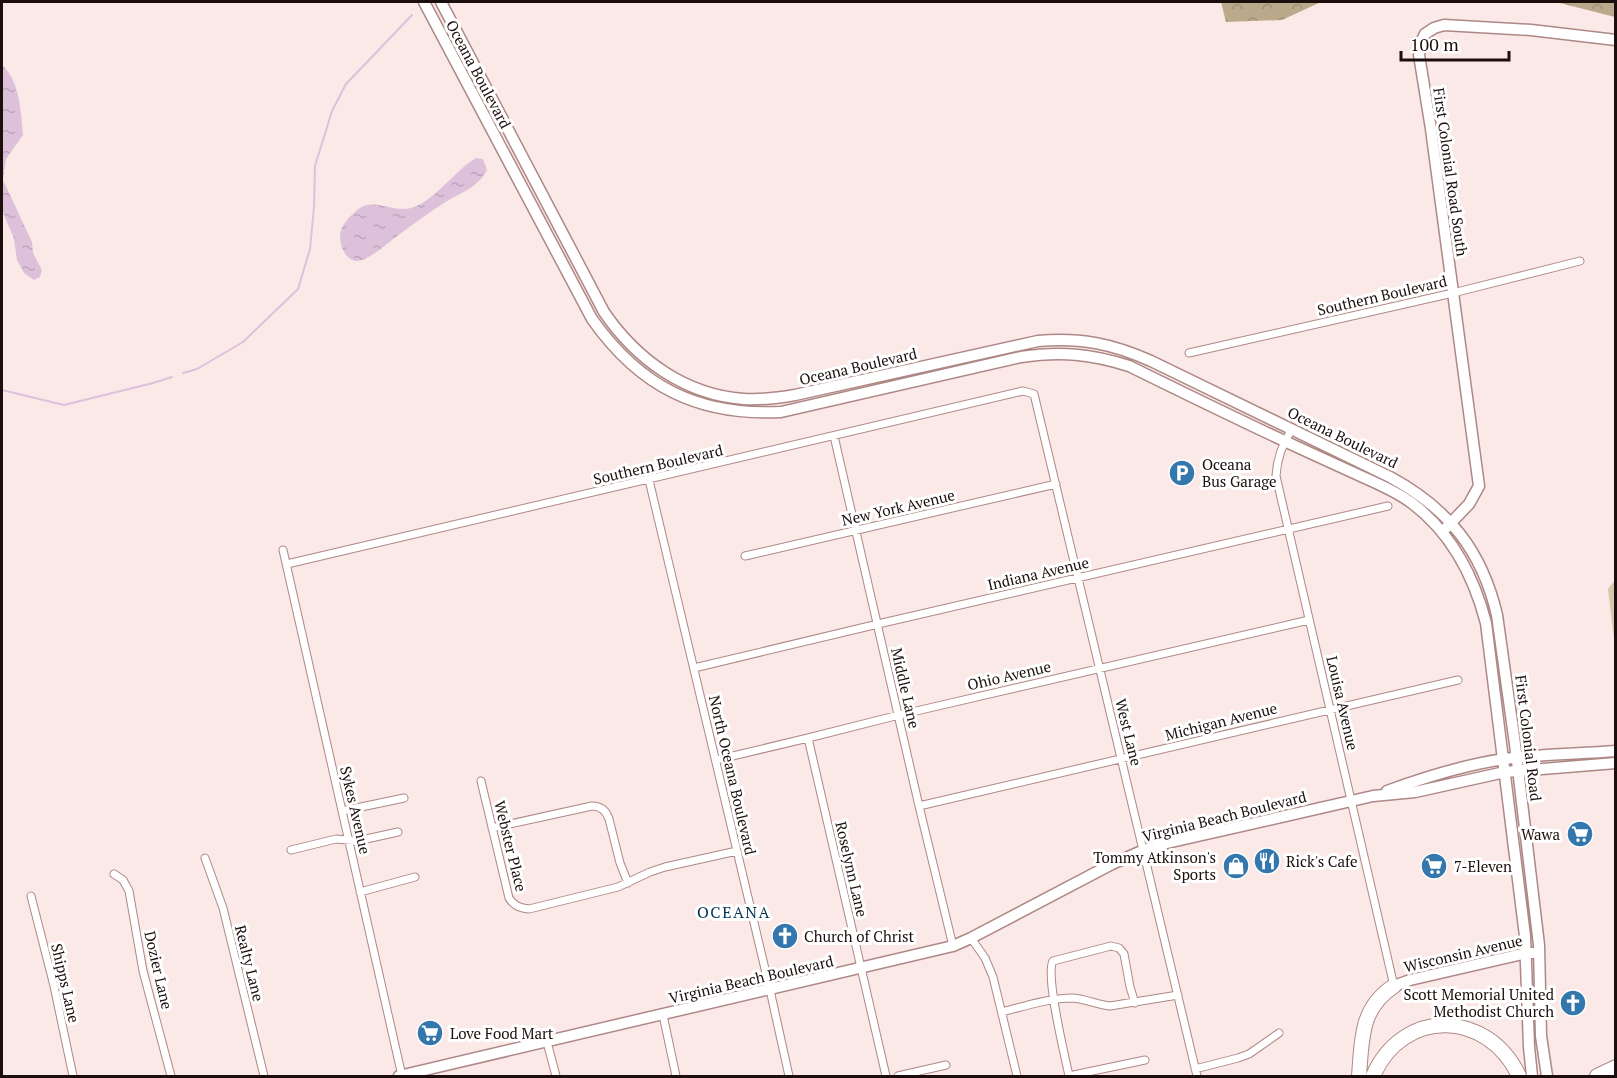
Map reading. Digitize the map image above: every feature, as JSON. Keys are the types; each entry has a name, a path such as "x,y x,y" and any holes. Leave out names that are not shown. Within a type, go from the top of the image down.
{"highway":[{"path":"1359,1077 1364,1030 1369,1013 1380,997 1394,986"},
{"path":"1373,1077 1386,1053 1403,1039 1423,1029 1446,1026 1470,1029 1493,1042 1508,1057 1519,1077"},
{"path":"1597,1077 1616,1067"}],"main road":[{"name":"Oceana Boulevard","path":"424,2 592,320 611,345 634,368 681,397 720,409 743,412 781,412 1021,357 1040,354 1079,354 1129,366 1397,494 1412,503 1443,532"},
{"name":"Oceana Boulevard","path":"441,2 604,312 619,333 636,350 666,374 683,383 720,395 743,399 771,399 1019,344 1059,339 1105,344 1132,353 1408,487 1436,508 1451,523"},
{"name":"First Colonial Road South","path":"1453,292 1419,55 1420,42 1425,34 1439,26 1451,25 1531,30 1616,40"},
{"path":"520,182 533,177"},
{"path":"1443,532 1469,504 1479,486 1453,292"},
{"path":"659,385 666,374"},
{"name":"First Colonial Road","path":"1451,523 1475,556 1484,573 1493,597 1501,636 1519,771 1539,953 1542,1036 1547,1076"},
{"name":"First Colonial Road","path":"1443,532 1464,565 1481,604 1486,623 1526,953 1532,1077"},
{"name":"Virginia Beach Boulevard","path":"1373,796 1418,780 1503,759 1616,751"},
{"name":"Virginia Beach Boulevard","path":"406,1076 953,946 971,939 1092,874 1144,850 1188,838 1373,796 1414,792 1505,772 1616,763"},
{"name":"Wisconsin Avenue","path":"1394,986 1410,980 1526,953 1539,953"}],"street":[{"name":"Southern Boulevard","path":"1189,353 1580,261"},
{"name":"Southern Boulevard","path":"287,564 1023,391 1034,394"},
{"name":"West Lane","path":"1034,394 1196,1073"},
{"name":"Louisa Avenue","path":"1292,429 1277,459 1276,476 1394,986"},
{"name":"Middle Lane","path":"834,436 953,946"},
{"name":"North Oceana Boulevard","path":"648,480 716,760 789,1077"},
{"name":"New York Avenue","path":"745,556 1056,484"},
{"name":"Indiana Avenue","path":"694,668 1388,506"},
{"name":"Sykes Avenue","path":"283,550 360,892 406,1076"},
{"name":"Ohio Avenue","path":"716,760 899,714 1309,620"},
{"name":"Michigan Avenue","path":"919,806 1458,680"},
{"name":"Roselynn Lane","path":"808,738 886,1077"},
{"name":"Webster Place","path":"481,781 512,903 529,909 614,889 628,883"},
{"path":"342,811 404,798"},
{"path":"492,828 591,806 600,807 609,819 620,863 628,883 665,867 737,851"},
{"path":"291,850 336,839 365,840 398,832"},
{"name":"Realty Lane","path":"205,858 223,908 264,1077"},
{"name":"Dozier Lane","path":"114,874 123,880 129,891 143,971 171,1077"},
{"path":"360,892 415,877"},
{"name":"Shipps Lane","path":"32,896 54,986 72,1077"},
{"path":"971,939 989,966 1017,1077"},
{"path":"1135,1003 1124,954 1119,948 1114,946 1053,961 1050,967 1053,1000 1069,1076 1145,1060"},
{"path":"1002,1012 1072,998 1110,1005 1178,995"},
{"path":"663,1015 676,1077"},
{"path":"1196,1073 1249,1054 1279,1033"},
{"path":"548,1042 556,1077"},
{"path":"897,1077 946,1065"}],"shaded area":[{"path":"1615,580 1615,648 1608,589"}],"green space":[{"path":"1221,2 1321,2 1282,20 1226,22"},
{"path":"1556,2 1615,2 1615,17"}],"water":[{"path":"2,65 13,79 16,88 23,135 6,159 3,180 32,242 33,253 42,270 40,277 34,280 24,273 17,260 14,239 2,210"},
{"path":"476,158 483,159 487,170 472,187 447,201 370,256 356,261 351,260 344,252 340,241 341,230 349,218 361,207 375,205 411,208 436,193"}],"waterway":[{"path":"183,373 197,369 243,342 298,289 310,249 315,166 332,111 346,84 412,15"},
{"path":"2,390 64,405 172,377"}],"place":[{"name":"Oceana Bus Garage","path":"1182,473"},
{"name":"Wawa","path":"1580,834"},
{"name":"Rick's Cafe","path":"1267,861"},
{"name":"Tommy Atkinson's Sports","path":"1236,866"},
{"name":"7-Eleven","path":"1434,866"},
{"name":"Church of Christ","path":"785,936"},
{"name":"Scott Memorial United Methodist Church","path":"1573,1003"},
{"name":"Love Food Mart","path":"430,1033"}],"district":[{"name":"OCEANA","path":"734,912"}]}
